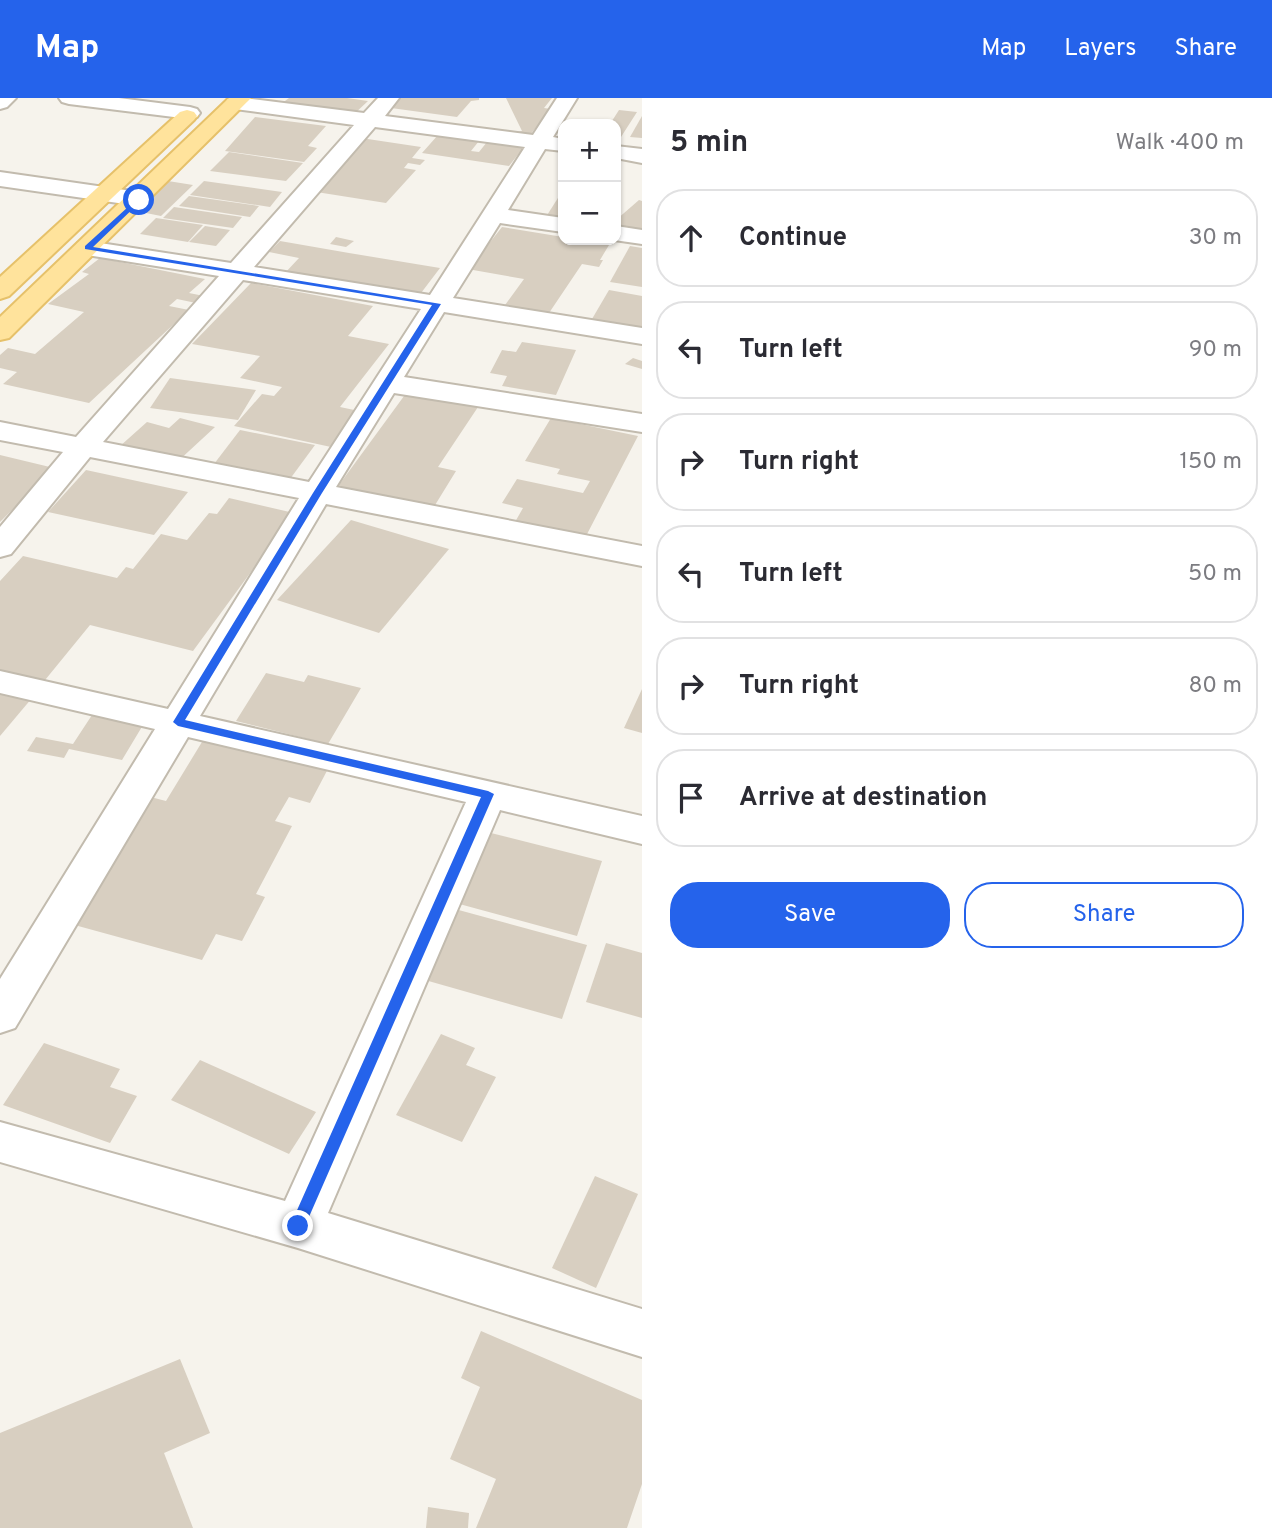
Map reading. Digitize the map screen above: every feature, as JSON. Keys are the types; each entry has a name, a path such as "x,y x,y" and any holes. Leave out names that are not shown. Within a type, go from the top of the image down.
{"main road":[{"path":"2,329 139,200 238,101"},
{"path":"0,291 198,106"}],"street":[{"path":"0,103 6,98"},
{"path":"69,98 198,106"},
{"path":"0,547 83,447 389,98"},
{"path":"0,1017 317,493 492,215 551,144 567,98"},
{"path":"238,101 551,144"},
{"path":"621,153 642,156"},
{"path":"0,179 139,200"},
{"path":"492,215 558,224"},
{"path":"621,234 642,237"},
{"path":"87,248 642,336"},
{"path":"386,383 642,423"},
{"path":"0,431 642,556"},
{"path":"0,681 642,830"},
{"path":"298,1226 488,794"},
{"path":"0,1142 298,1226 642,1333"}],"building":[{"path":"289,98 347,98 368,101 353,115 281,104"},
{"path":"400,98 479,100 471,101 457,117 391,108"},
{"path":"506,98 552,98 544,108 551,109 530,135 512,133 522,131"},
{"path":"619,110 637,112 621,137 621,119 613,119"},
{"path":"642,116 642,138 630,137"},
{"path":"255,117 326,126 308,146 317,148 304,162 225,151"},
{"path":"438,135 479,141 471,151 479,152 487,142 524,147 509,166 422,153"},
{"path":"361,138 421,147 412,158 425,160 420,165 408,163 404,168 416,170 386,203 310,191"},
{"path":"229,152 303,163 286,181 210,171"},
{"path":"168,181 193,185 161,216 136,211"},
{"path":"204,181 282,192 270,207 190,195"},
{"path":"189,196 259,206 250,217 179,206"},
{"path":"558,198 558,221 544,220"},
{"path":"639,200 642,201 642,231 638,234 621,229 621,216"},
{"path":"174,207 242,217 233,228 163,218"},
{"path":"156,218 203,225 188,242 140,234"},
{"path":"205,226 230,230 216,246 189,242"},
{"path":"502,227 558,236 558,245 609,245 599,267 582,264 549,313 505,305 524,279 456,267 474,244 487,246"},
{"path":"336,237 354,241 346,247 330,244"},
{"path":"280,241 440,268 418,297 285,273 299,258 269,252"},
{"path":"630,246 642,248 642,287 610,282"},
{"path":"100,258 205,279 189,293 204,296 196,303 177,299 169,306 189,310 89,403 3,384 17,372 0,368 0,355 8,348 35,354 84,312 48,304 89,274 82,272"},
{"path":"251,283 373,306 348,336 389,344 340,407 359,411 331,447 234,426 262,394 274,396 282,387 240,378 260,356 192,344"},
{"path":"609,290 642,296 642,328 592,319"},
{"path":"522,342 576,350 556,395 502,386 507,376 490,373 502,350 516,352"},
{"path":"633,358 642,361 642,369 625,364"},
{"path":"170,378 256,390 238,420 150,408"},
{"path":"407,392 478,407 438,467 456,471 432,510 336,489"},
{"path":"180,418 215,427 176,463 119,447 147,422 169,428"},
{"path":"551,418 638,436 585,538 515,522 523,508 502,503 517,479 583,493 590,481 557,474 560,469 525,461"},
{"path":"240,430 315,445 290,479 214,464"},
{"path":"0,455 54,468 0,522"},
{"path":"86,470 188,492 154,535 48,512"},
{"path":"229,498 294,513 193,651 90,625 41,685 0,674 0,581 23,556 117,578 126,567 133,569 161,534 187,540 209,513 217,514"},
{"path":"351,520 449,549 379,633 277,600"},
{"path":"266,673 304,682 308,675 361,688 328,744 236,721"},
{"path":"0,689 32,698 0,736"},
{"path":"642,689 642,733 624,728"},
{"path":"92,715 143,725 122,760 69,749 64,758 27,751 36,737 73,744"},
{"path":"205,737 329,767 310,803 289,797 275,821 292,826 256,894 265,897 242,941 216,934 202,960 49,918 131,792 166,801"},
{"path":"483,831 602,861 577,936 452,902"},
{"path":"455,909 587,945 562,1019 425,980"},
{"path":"606,943 642,953 642,1018 586,1002"},
{"path":"441,1034 475,1048 466,1065 496,1077 462,1142 396,1115"},
{"path":"44,1043 120,1069 110,1087 137,1096 110,1143 3,1105"},
{"path":"200,1060 316,1112 289,1154 171,1100"},
{"path":"595,1176 638,1194 596,1288 552,1268"},
{"path":"481,1331 642,1400 642,1484 627,1528 476,1528 496,1479 450,1459 480,1387 461,1378"},
{"path":"180,1359 210,1433 164,1453 193,1528 0,1528 0,1433"},
{"path":"428,1507 469,1513 468,1528 426,1528"}],"route":[{"path":"139,200 87,248 437,304 317,493 178,722 488,794 298,1226"}]}
